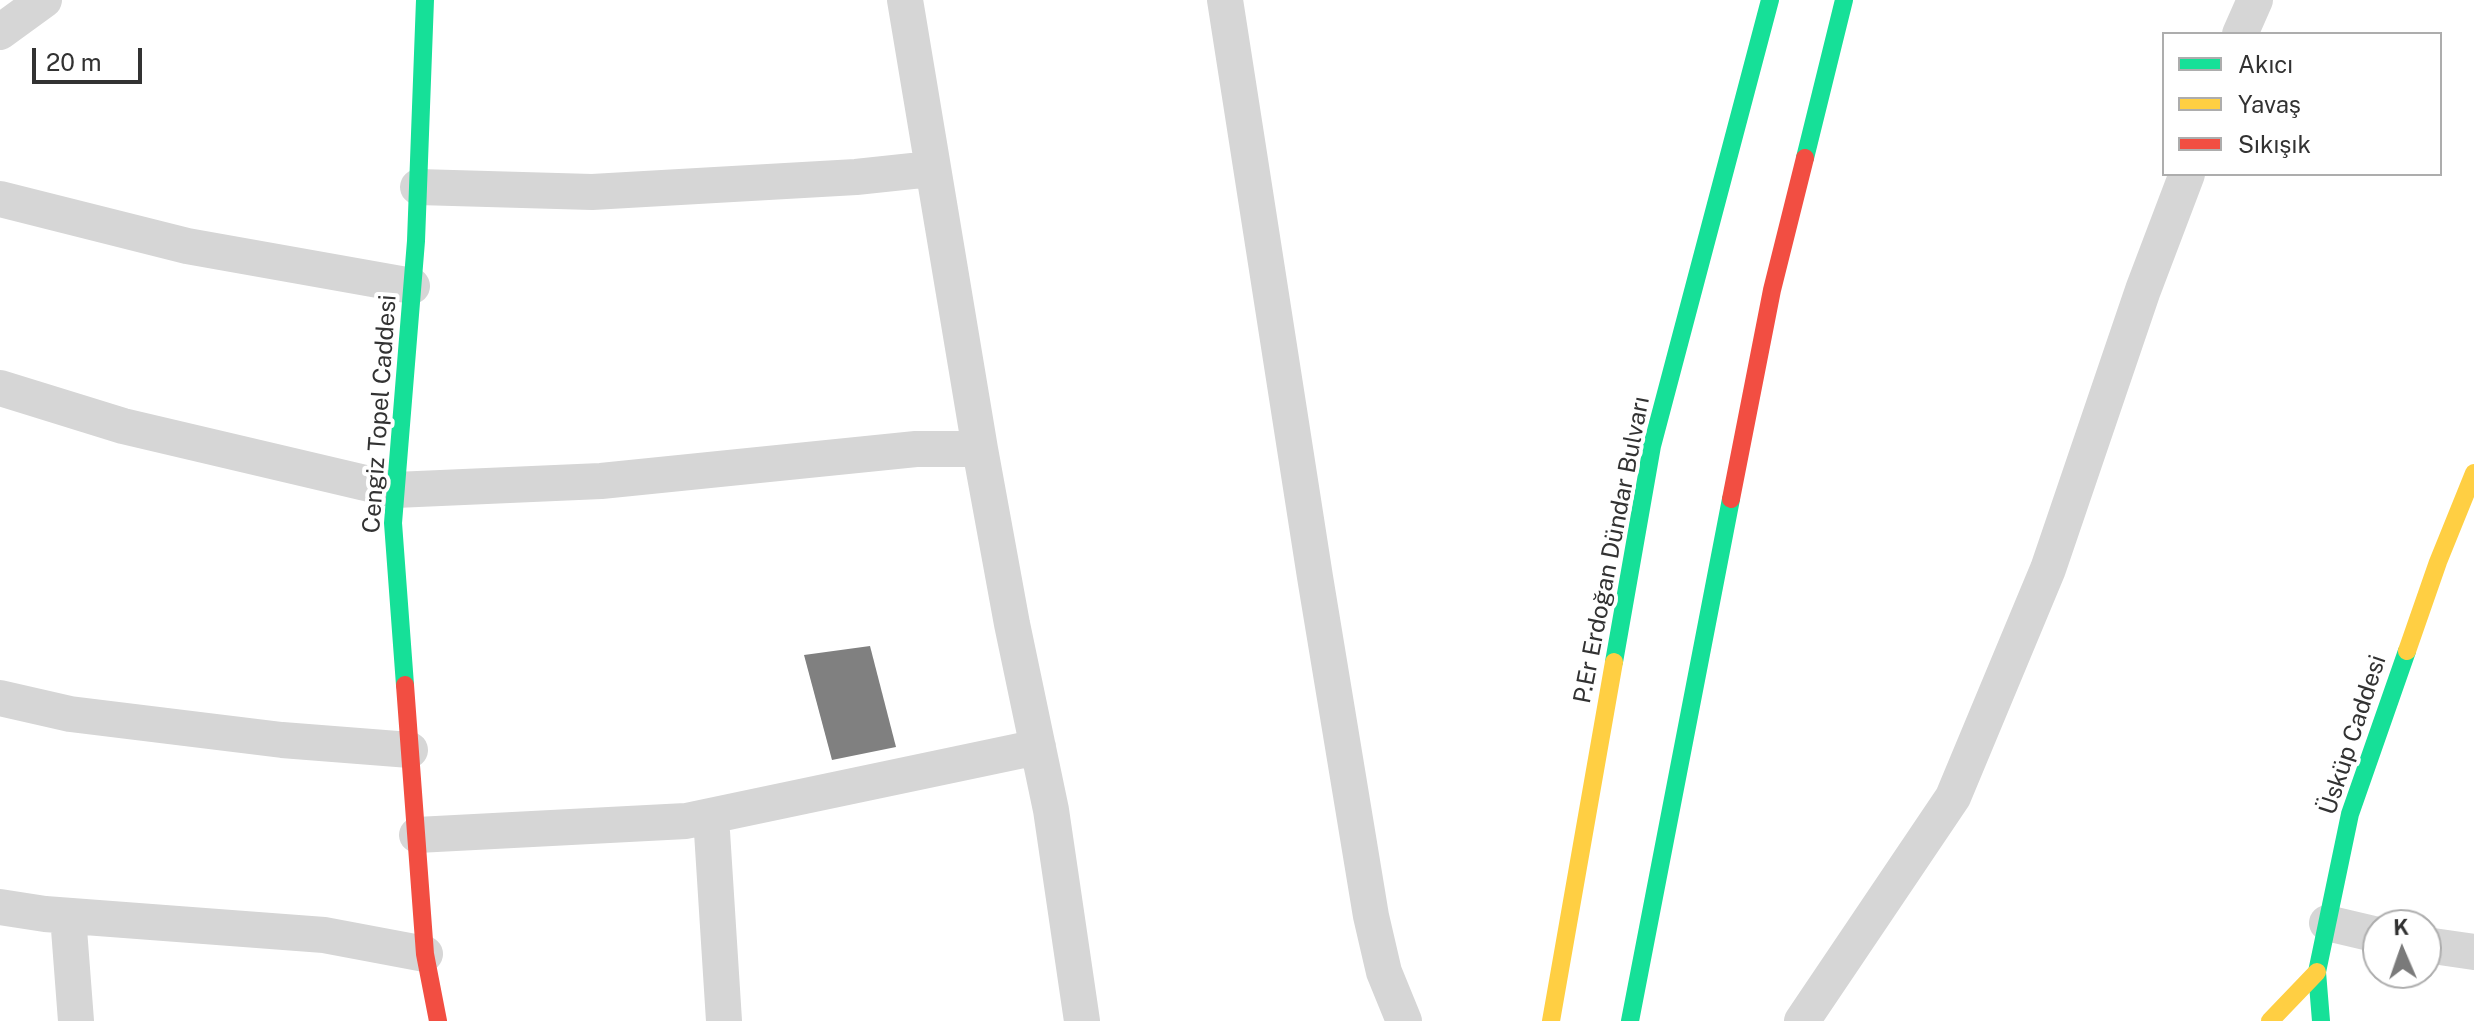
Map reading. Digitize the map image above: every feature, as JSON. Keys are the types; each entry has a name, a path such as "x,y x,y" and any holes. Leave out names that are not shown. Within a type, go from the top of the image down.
{"main road":[{"name":"Cengiz Topel Caddesi","path":"425,0 412,286 393,523 425,954 438,1021"},
{"name":"P.Er Erdoğan Dündar Bulvarı","path":"1551,1021 1652,446 1770,0"},
{"path":"1630,1021 1772,290 1844,0"},
{"name":"Üsküp Caddesi","path":"2321,1021 2317,972 2350,814 2438,562 2474,473"},
{"path":"2270,1021 2317,972"}],"street":[{"path":"0,32 44,0"},
{"path":"905,0 980,449 1051,810 1082,1021"},
{"path":"1225,0 1307,531 1371,916 1384,972 1404,1021"},
{"path":"2241,32 2255,0"},
{"path":"418,187 592,192 856,177 931,169"},
{"path":"1802,1021 1953,797 2048,569 2143,290 2186,176"},
{"path":"0,199 187,246 412,286"},
{"path":"0,388 123,426 395,490 601,481 916,449 980,449"},
{"path":"0,698 70,714 282,740 410,750"},
{"path":"417,835 686,821 1038,747"},
{"path":"711,816 724,1021"},
{"path":"0,907 68,916 324,935 425,954"},
{"path":"68,916 76,1021"},
{"path":"2327,923 2362,931"},
{"path":"2442,947 2474,952"}],"building":[{"path":"870,646 896,747 832,760 804,655"}],"traffic: fast":[{"path":"405,685 393,523 416,241 425,0"},
{"path":"1614,662 1652,446 1770,0"},
{"path":"1805,158 1844,0"},
{"path":"1630,1021 1731,499"},
{"path":"2321,1021 2317,972 2350,814 2407,651"}],"traffic: slow":[{"path":"2407,651 2474,473"},
{"path":"1551,1021 1614,662"},
{"path":"2270,1021 2317,972"}],"traffic: jam":[{"path":"1731,499 1772,290 1805,158"},
{"path":"405,685 425,954 438,1021"}]}
